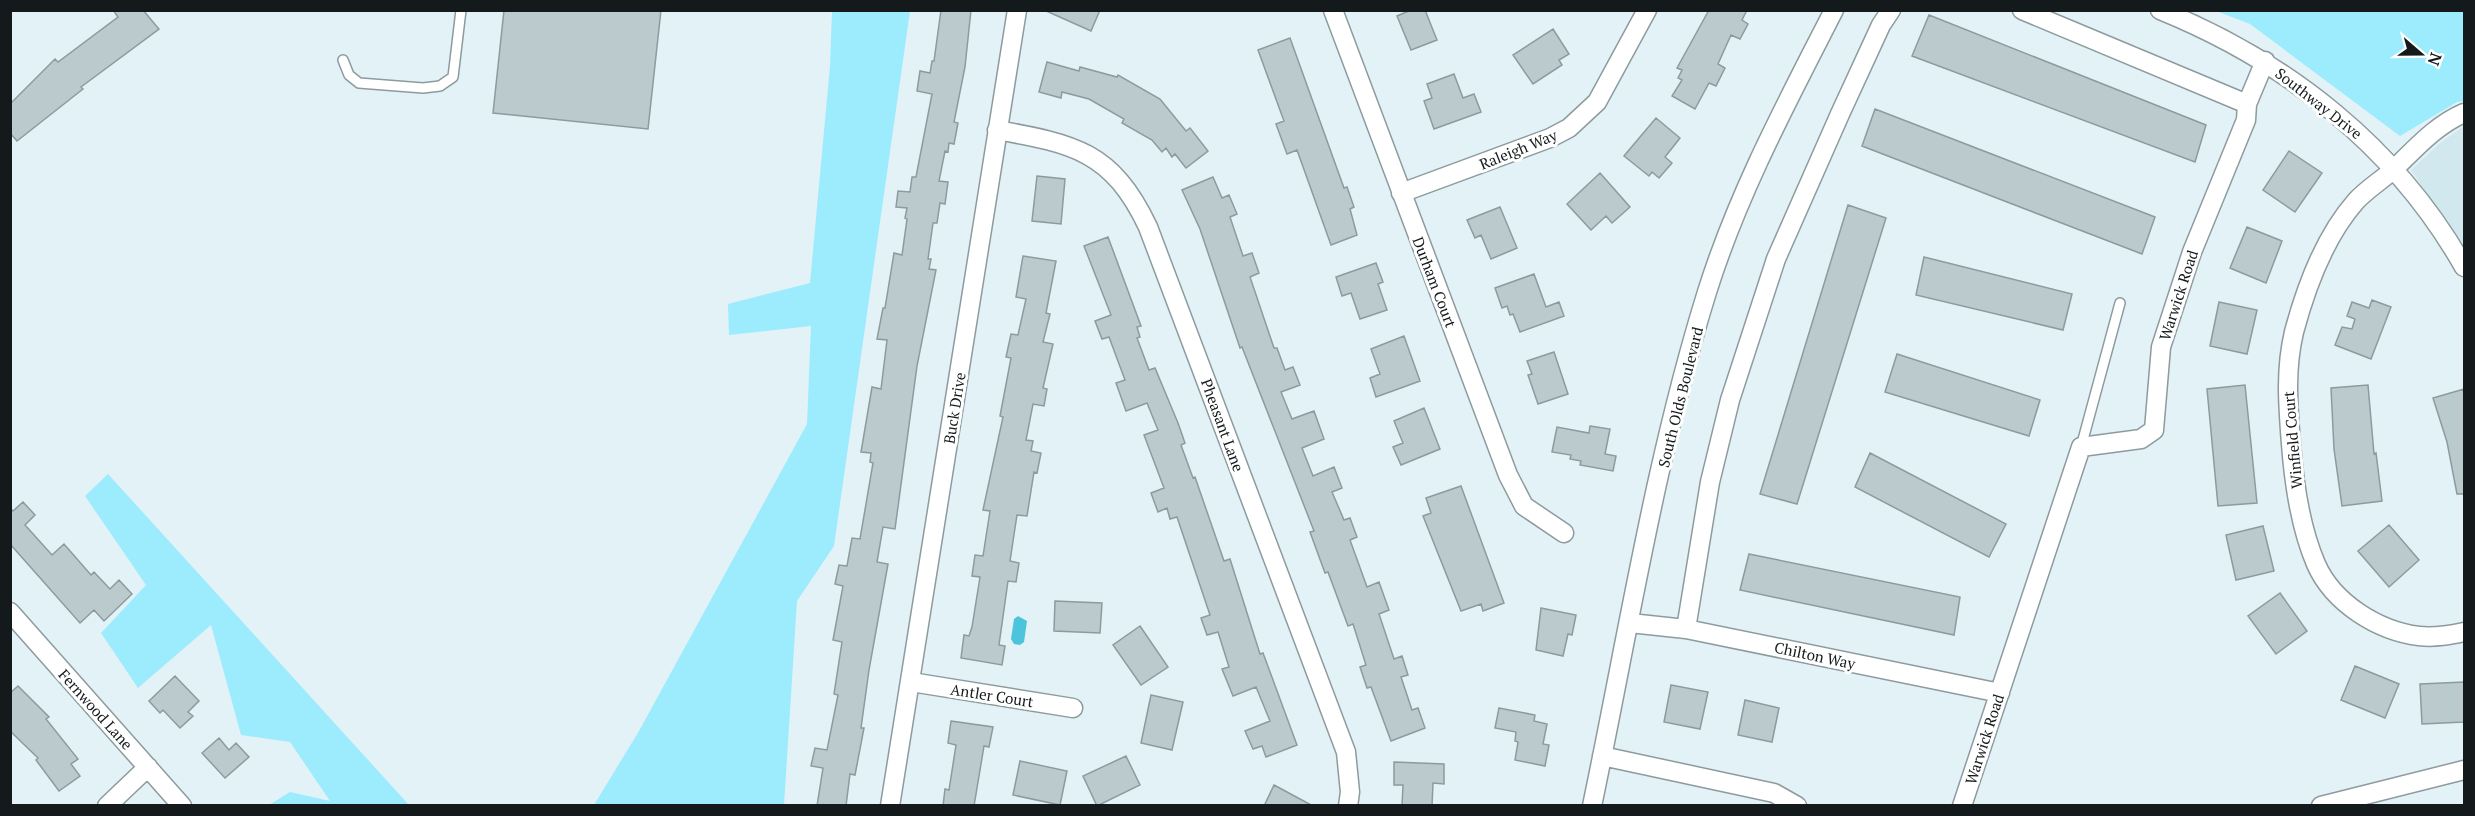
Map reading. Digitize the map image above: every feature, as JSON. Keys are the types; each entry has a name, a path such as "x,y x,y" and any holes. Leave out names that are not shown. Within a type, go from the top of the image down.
{"street":[{"name":"Buck Drive","path":"890,806 1017,10"},
{"name":"Durham Court","path":"1333,10 1508,475 1524,506 1564,532"},
{"name":"Raleigh Way","path":"1401,193 1550,138 1569,128 1596,102 1647,10"},
{"name":"South Olds Boulevard","path":"1592,806 1670,430 1708,290 1756,165 1834,10"},
{"path":"1686,629 1710,482 1730,400 1776,260 1844,104 1881,25 1891,10"},
{"path":"2022,10 2247,104 2265,61"},
{"name":"Southway Drive","path":"2160,10 2200,26 2265,61 2308,90 2354,127 2433,217 2464,267"},
{"name":"Warwick Road","path":"1962,806 2081,447 2141,439 2154,430 2161,347 2192,252 2246,120 2247,104"},
{"name":"Winfield Court","path":"2464,113 2444,124 2422,141 2358,200 2338,224 2303,302 2287,369 2295,481 2307,539 2317,566 2333,590 2367,618 2400,633 2440,636 2464,632"},
{"name":"Pheasant Lane","path":"997,130 1074,147 1098,161 1119,179 1135,201 1148,227 1346,752 1350,792 1348,806"},
{"name":"Fernwood Lane","path":"10,612 182,806"},
{"name":"Chilton Way","path":"1630,623 1686,629 2000,693"},
{"name":"Antler Court","path":"911,682 1073,708"},
{"path":"1602,756 1764,790 1797,806"},
{"path":"107,806 148,767"},
{"path":"2321,806 2464,770"}],"lane":[{"path":"343,60 349,75 359,83 423,88 440,86 453,76 461,10"},
{"path":"2081,447 2120,303"}],"shaded area":[{"path":"832,11 910,11 834,546 797,601 784,805 594,805 639,731 807,424 811,326 729,335 728,304 810,283 830,66"},
{"path":"2216,11 2464,11 2464,101 2457,102 2400,136 2250,24"},
{"path":"2464,126 2464,249 2411,170 2440,143"},
{"path":"108,474 409,805 269,805 290,792 330,801 290,742 241,735 211,625 138,688 101,633 146,585 85,496"},
{"path":"1018,616 1027,621 1024,642 1020,645 1014,644 1011,639 1014,619"}],"building":[{"path":"113,10 143,10 159,29 81,87 83,89 17,141 10,133 10,104 55,59 58,62 118,17"},
{"path":"504,10 661,10 648,129 493,113"},
{"path":"941,10 971,10 965,67 954,122 958,123 954,144 949,143 948,152 945,151 939,181 948,182 945,204 940,203 937,223 933,223 928,259 931,259 929,269 936,270 917,366 895,529 883,527 877,562 888,564 869,670 861,728 864,728 855,775 850,774 846,806 817,806 823,768 811,766 815,748 827,750 838,695 834,694 842,642 833,640 843,586 835,584 839,565 847,566 852,538 860,539 873,463 870,462 871,453 861,452 872,387 881,389 887,340 877,339 883,308 885,308 894,253 902,255 907,219 905,218 907,208 896,207 898,191 910,192 912,177 916,177 932,94 917,91 920,71 930,73 932,61 934,61"},
{"path":"1044,10 1100,10 1091,31"},
{"path":"1411,10 1425,10 1437,40 1411,50 1397,16"},
{"path":"1709,10 1747,10 1742,20 1748,24 1740,39 1731,35 1718,64 1725,68 1716,86 1709,83 1695,109 1672,96 1682,80 1678,78 1682,70 1677,68"},
{"path":"1929,15 2206,125 2195,162 1912,56"},
{"path":"1553,29 1569,54 1559,60 1562,65 1533,84 1513,55"},
{"path":"1290,38 1344,188 1347,187 1354,207 1350,209 1357,235 1331,245 1297,150 1287,154 1276,124 1284,121 1258,50"},
{"path":"1047,62 1079,71 1080,67 1117,77 1118,75 1160,99 1186,131 1190,128 1208,151 1186,168 1175,154 1172,157 1166,148 1162,152 1152,140 1122,123 1124,119 1089,99 1062,92 1061,98 1039,92"},
{"path":"1454,74 1463,98 1474,94 1481,112 1434,129 1424,101 1432,98 1427,84"},
{"path":"1875,109 2155,217 2142,254 1862,146"},
{"path":"1656,118 1680,138 1665,157 1672,163 1659,178 1652,172 1649,176 1624,156"},
{"path":"2289,151 2322,173 2295,212 2263,190"},
{"path":"1600,173 1630,207 1612,223 1606,216 1591,230 1567,204"},
{"path":"1037,176 1065,179 1061,224 1032,221"},
{"path":"1213,177 1222,198 1229,195 1237,214 1230,217 1243,256 1252,253 1259,273 1250,277 1274,348 1277,348 1285,370 1293,367 1300,385 1281,392 1292,419 1314,411 1324,439 1302,448 1313,476 1334,467 1342,488 1332,492 1344,520 1350,518 1357,537 1350,540 1367,587 1379,582 1389,610 1379,614 1394,659 1402,656 1408,675 1401,677 1412,710 1418,708 1425,728 1391,741 1371,687 1367,688 1360,667 1366,665 1353,624 1348,626 1328,572 1325,573 1310,532 1314,531 1242,347 1240,348 1200,229 1182,190"},
{"path":"1848,205 1886,218 1797,504 1760,494"},
{"path":"1500,207 1517,248 1491,259 1481,235 1475,238 1467,220"},
{"path":"2247,227 2282,241 2266,283 2230,268"},
{"path":"1108,237 1141,326 1137,327 1140,337 1137,338 1149,370 1155,368 1178,423 1185,443 1181,445 1193,478 1195,477 1224,561 1230,559 1260,654 1263,653 1297,745 1266,757 1262,746 1253,749 1245,731 1270,721 1256,687 1233,696 1222,669 1229,667 1218,632 1207,635 1201,618 1210,615 1177,517 1170,519 1167,508 1158,512 1151,493 1164,488 1144,435 1158,430 1147,403 1126,411 1116,383 1125,380 1109,337 1102,339 1095,321 1111,315 1084,246"},
{"path":"1023,256 1056,261 1046,313 1050,314 1043,342 1053,344 1043,388 1047,389 1044,406 1033,404 1026,440 1033,441 1031,451 1041,453 1037,473 1034,472 1027,516 1017,515 1010,561 1019,563 1016,582 1008,581 999,645 1005,646 1002,665 961,658 964,635 969,636 972,627 980,577 972,576 975,555 983,556 990,511 983,510 1003,417 1000,416 1011,358 1006,357 1011,334 1018,335 1026,299 1016,297"},
{"path":"1924,257 2072,294 2063,330 1916,295"},
{"path":"1376,263 1383,282 1378,284 1387,310 1360,319 1351,293 1342,296 1336,277"},
{"path":"1534,274 1546,307 1559,302 1564,316 1520,332 1507,306 1502,308 1495,288"},
{"path":"2372,300 2391,307 2371,359 2335,345 2342,327 2352,329 2355,319 2347,316 2352,302 2369,308"},
{"path":"2219,302 2257,310 2247,354 2210,346"},
{"path":"1404,336 1420,381 1376,397 1370,378 1380,374 1371,349"},
{"path":"1554,352 1568,394 1538,404 1528,375 1532,374 1527,361"},
{"path":"1897,354 2040,400 2029,436 1885,392"},
{"path":"2245,385 2257,503 2218,506 2207,389"},
{"path":"2368,385 2374,454 2376,453 2382,501 2342,506 2334,449 2331,388"},
{"path":"2464,389 2464,494 2457,494 2447,442 2433,398"},
{"path":"1424,408 1440,449 1401,465 1393,447 1403,443 1394,421"},
{"path":"1590,426 1610,429 1605,454 1616,456 1613,471 1580,465 1581,461 1570,459 1571,455 1552,452 1557,427 1589,433"},
{"path":"1870,453 2006,524 1989,557 1855,487"},
{"path":"1461,486 1504,603 1483,611 1481,604 1461,611 1423,516 1431,513 1426,498"},
{"path":"23,502 35,515 25,525 52,555 64,544 91,575 94,572 110,589 119,580 132,594 104,621 94,610 80,623 10,544 10,508 13,511"},
{"path":"2389,525 2419,560 2389,587 2358,551"},
{"path":"2263,526 2274,571 2236,580 2226,535"},
{"path":"1749,554 1960,597 1954,635 1740,590"},
{"path":"2280,593 2307,631 2276,654 2248,616"},
{"path":"1055,601 1102,603 1100,633 1054,631"},
{"path":"1541,608 1576,615 1572,635 1568,634 1563,656 1536,650"},
{"path":"1140,626 1168,667 1141,685 1113,645"},
{"path":"2355,666 2399,684 2385,718 2341,700"},
{"path":"175,676 199,701 188,712 193,716 180,728 163,710 160,713 149,701"},
{"path":"2464,682 2464,722 2422,724 2420,684"},
{"path":"1671,685 1708,692 1700,729 1664,722"},
{"path":"18,686 49,717 46,719 78,759 71,764 80,776 59,791 36,760 38,758 10,731 10,693"},
{"path":"1151,695 1183,702 1172,750 1141,743"},
{"path":"1745,700 1779,708 1772,742 1738,735"},
{"path":"1499,708 1535,715 1534,721 1547,724 1543,744 1549,745 1545,766 1515,760 1518,742 1515,741 1516,732 1495,728"},
{"path":"951,721 993,727 989,747 984,746 974,806 943,806 945,789 949,790 956,745 948,743"},
{"path":"219,738 229,750 236,743 249,757 225,778 202,753"},
{"path":"1126,756 1140,785 1097,806 1083,776"},
{"path":"1020,761 1067,771 1060,805 1013,795"},
{"path":"1394,762 1444,764 1444,784 1433,783 1432,806 1402,806 1403,785 1394,785"},
{"path":"1274,785 1313,806 1264,806"}]}
